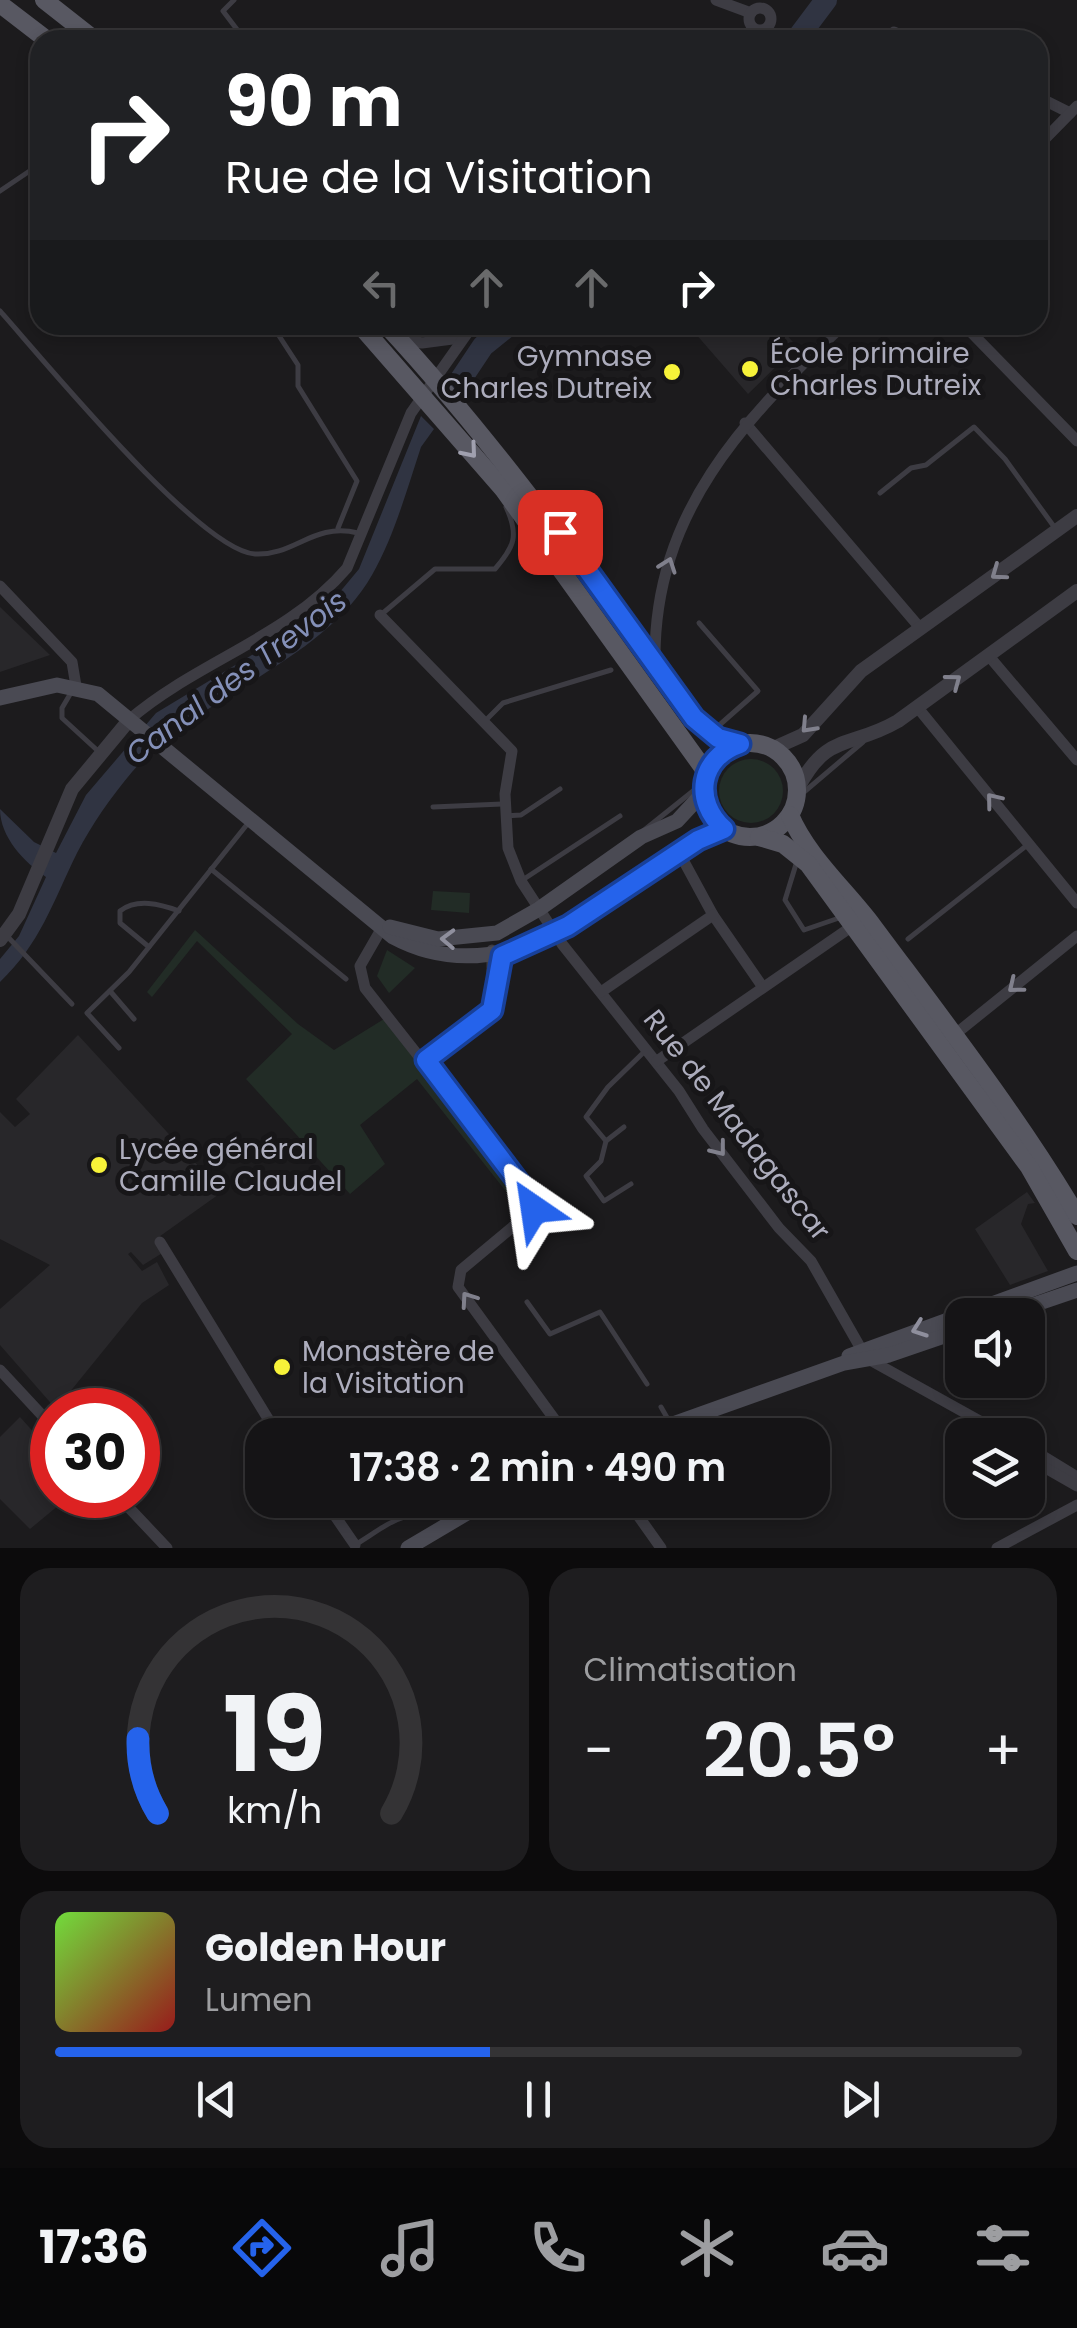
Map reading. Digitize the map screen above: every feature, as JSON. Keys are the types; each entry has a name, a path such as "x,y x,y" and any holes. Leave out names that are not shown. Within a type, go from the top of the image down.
{"main road":[{"path":"44,0 82,30"},
{"path":"0,4 34,30"},
{"path":"369,335 502,490 691,744 704,782 706,807 724,829"},
{"path":"395,335 560,532 694,718 710,733 740,744 774,748 790,765 802,838 953,1036 1077,1216"},
{"path":"0,698 43,686 76,686 98,694 393,937 426,953 495,957 555,932 681,856 698,840 724,829 798,853 1029,1167 1077,1251"},
{"path":"383,926 438,939 497,933 540,909 641,837 676,822 720,754 740,744"},
{"path":"758,837 771,833 795,800"},
{"path":"865,1359 885,1340 1077,1274"},
{"path":"1045,1301 1077,1290"},
{"path":"686,1418 819,1372 945,1335"},
{"path":"408,1548 452,1518"}],"street":[{"path":"716,0 751,13"},
{"path":"767,12 778,0"},
{"path":"751,13 757,9 767,12"},
{"path":"763,30 770,22 767,12"},
{"path":"751,13 755,30"},
{"path":"1048,100 1073,109 1048,135"},
{"path":"400,335 422,343 448,335"},
{"path":"7,940 65,802 100,753 136,724 158,696 296,616 347,568 406,424 462,335"},
{"path":"655,660 656,618 664,574 702,482 744,423 833,335"},
{"path":"974,335 1077,442"},
{"path":"744,423 921,629"},
{"path":"774,748 804,734 861,670 1077,516"},
{"path":"0,586 72,662 76,686"},
{"path":"795,800 825,749 873,735 918,708 1077,591"},
{"path":"380,616 483,723"},
{"path":"988,655 1077,760"},
{"path":"918,708 1077,903"},
{"name":"Rue de Madagascar","path":"483,723 514,756 506,810 508,848 521,881 555,932 657,1061 770,1216 811,1261 865,1359"},
{"path":"681,856 713,915 762,986"},
{"path":"601,992 713,915"},
{"path":"657,1061 851,920"},
{"path":"383,926 360,966 360,977 532,1200 534,1209 457,1278 458,1287 554,1418"},
{"path":"426,1060 492,1010 497,933"},
{"path":"953,1036 1077,936"},
{"path":"160,1242 268,1418"},
{"path":"865,1359 961,1418"},
{"path":"865,1359 974,1418"},
{"path":"0,1370 30,1402"},
{"path":"1045,1458 1077,1477"},
{"path":"1045,1468 1077,1486"},
{"path":"996,1548 1077,1505"},
{"path":"139,1518 167,1548"},
{"path":"335,1518 353,1546"},
{"path":"640,1518 661,1548"}],"lane":[{"path":"234,0 223,11 237,30"},
{"path":"0,191 30,171"},
{"path":"0,310 152,482 239,550 275,552 338,528 361,533"},
{"path":"278,335 298,366 298,386 357,481 338,528"},
{"path":"1067,430 1077,420"},
{"path":"880,493 910,468 926,466 974,427 1005,460 1057,531"},
{"path":"380,616 435,569 494,569 515,540 516,527 502,490"},
{"path":"699,623 758,690 710,733"},
{"path":"483,723 503,703 611,670"},
{"path":"76,686 65,699 62,718 100,753"},
{"path":"433,807 521,814 560,789"},
{"path":"521,881 620,816"},
{"path":"118,1048 87,1013 149,947 251,820"},
{"path":"908,939 1028,844"},
{"path":"798,853 796,875 785,900 804,930 851,920"},
{"path":"212,869 346,980"},
{"path":"149,947 120,923 120,911 128,905 158,904 179,910"},
{"path":"7,940 72,1004"},
{"path":"110,990 134,1018"},
{"path":"606,1142 586,1118 608,1088 647,1049"},
{"path":"624,1128 606,1142 600,1161 586,1176 604,1201 631,1184"},
{"path":"527,1302 550,1334 600,1312 647,1384"},
{"path":"661,1408 668,1418"},
{"path":"353,1546 398,1518"}],"shaded area":[{"name":"École primaire Charles Dutreix","path":"697,335 787,335 800,350 788,355 748,394"},
{"path":"0,607 50,655 0,672"},
{"path":"751,759 774,768 783,791 774,814 751,823 728,814 719,791 728,768"},
{"path":"433,891 470,893 469,913 431,910"},
{"path":"195,930 298,1024 334,1050 384,1019 524,1203 519,1208 417,1079 360,1125 385,1164 350,1194 246,1079 292,1034 197,941 152,997 147,992"},
{"path":"387,950 415,968 389,993 377,976"},
{"name":"Lycée général Camille Claudel","path":"78,1035 222,1192 156,1239 164,1252 143,1265 131,1252 128,1254 142,1271 157,1262 169,1285 142,1303 73,1388 38,1388 0,1345 0,1309 50,1265 0,1239 0,1112 15,1127 30,1114 16,1099"},
{"path":"1027,1192 1035,1203 1028,1204 1021,1224 1048,1271 1010,1285 975,1229"},
{"path":"20,1417 30,1428 30,1518 43,1518 30,1529 0,1499 0,1437"}],"water":[{"path":"421,416 434,429 421,447 380,560 350,606 291,656 159,745 132,772 89,832 26,953 0,982 0,959 19,936 46,877 15,848 4,829 0,809 34,842 56,853 86,795 156,713 300,626 334,599 359,569"}],"waterway":[{"name":"Canal des Trevois","path":"804,30 826,0"},
{"name":"Canal des Trevois","path":"459,382 483,346 497,335"}],"place":[{"name":"École primaire Charles Dutreix","path":"750,369"},
{"name":"Gymnase Charles Dutreix","path":"672,372"},
{"name":"Lycée général Camille Claudel","path":"99,1165"},
{"name":"Monastère de la Visitation","path":"282,1367"}],"route":[{"path":"534,1209 532,1200 426,1060 492,1010 502,956 568,926 681,856 698,840 724,829 706,807 703,783 712,762 729,747 740,744 718,738 694,718 560,532"}]}
